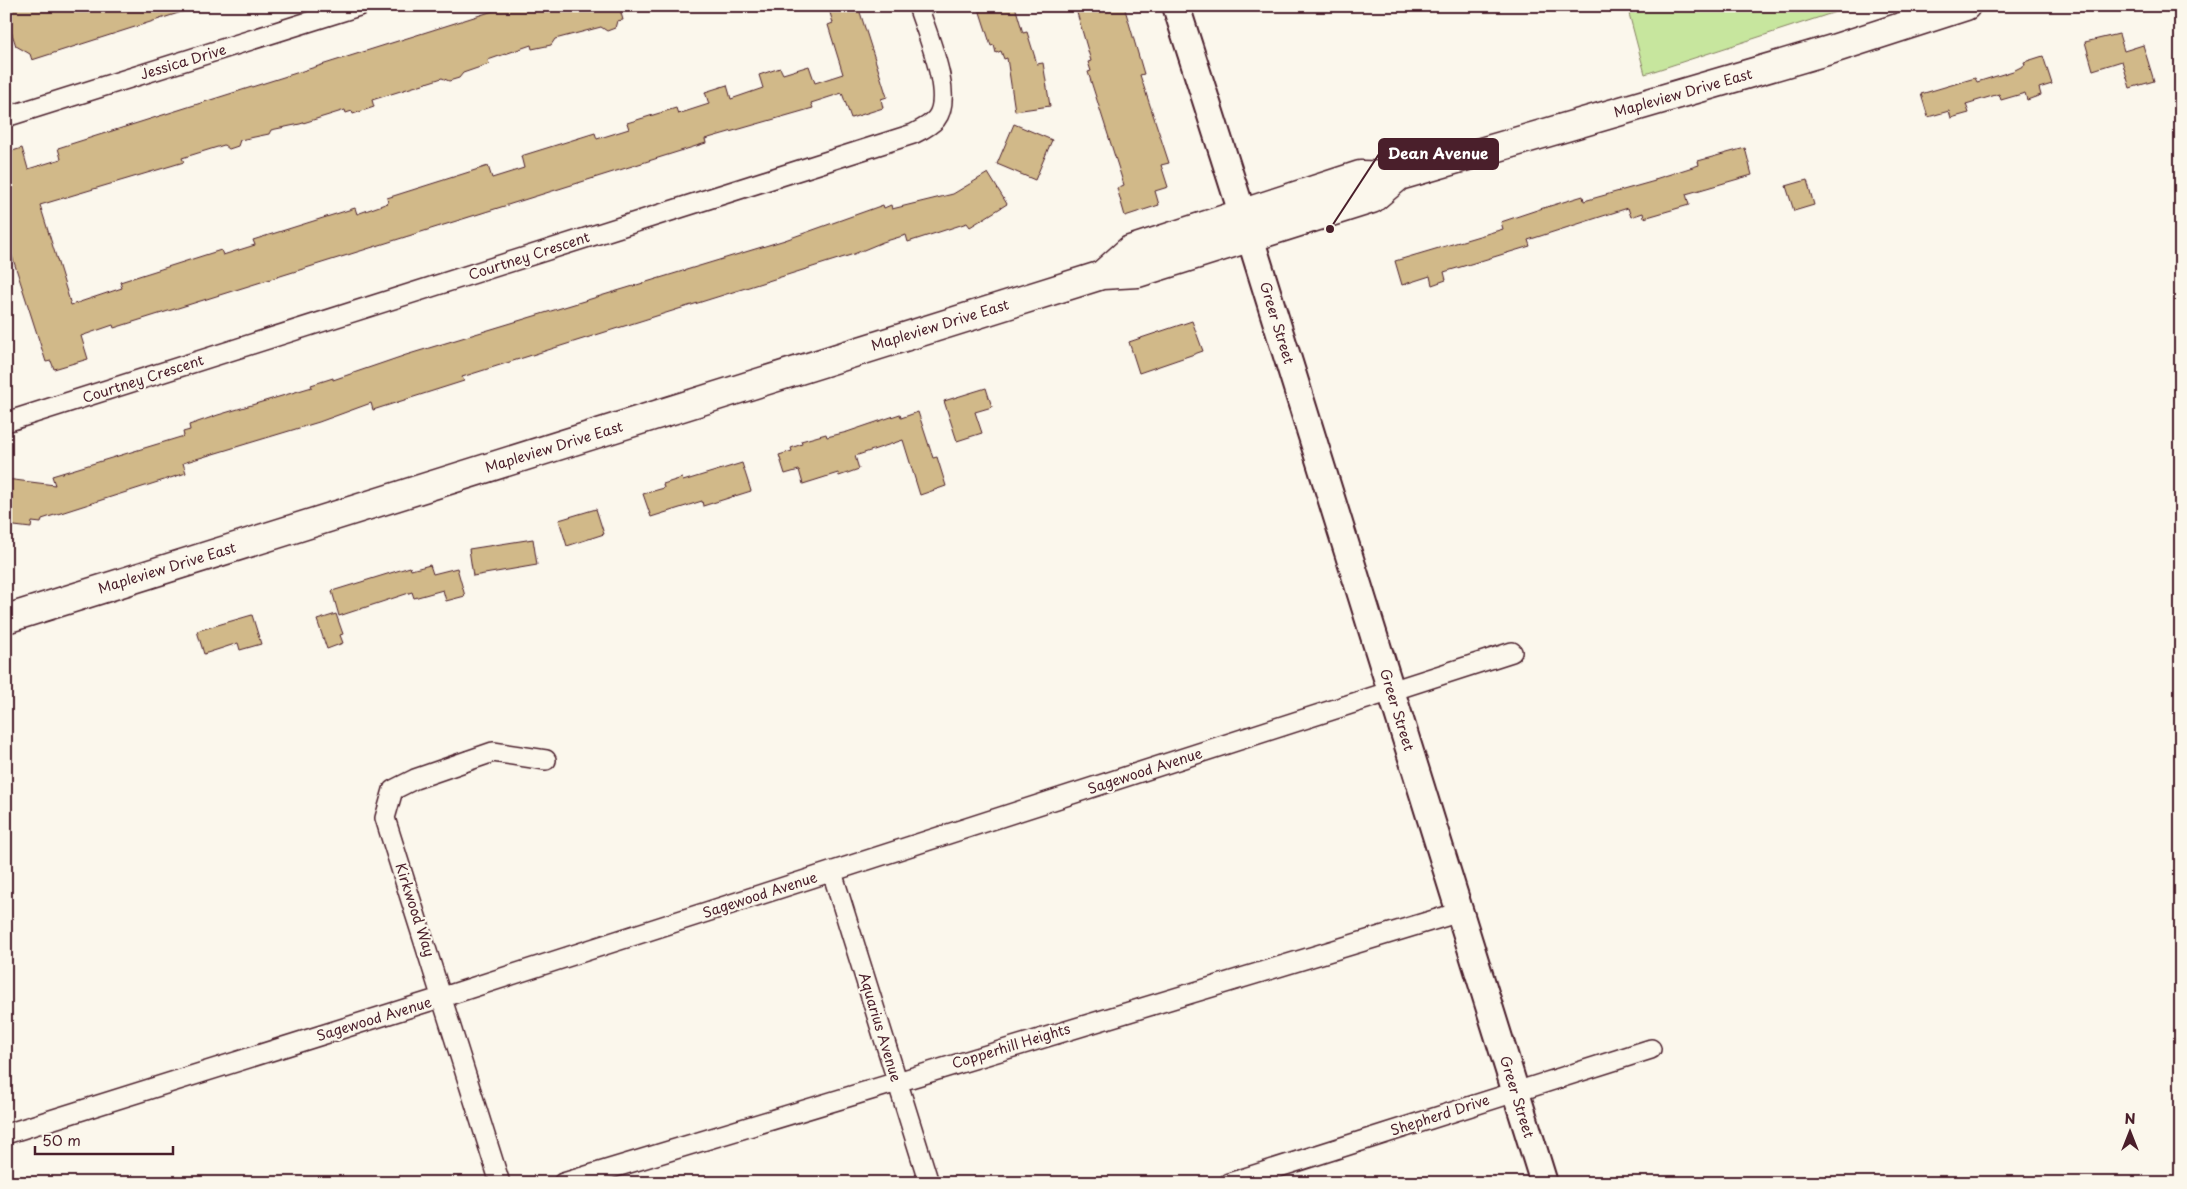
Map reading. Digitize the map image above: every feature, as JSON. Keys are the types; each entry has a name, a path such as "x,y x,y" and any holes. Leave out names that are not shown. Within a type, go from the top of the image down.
{"main road":[{"name":"Mapleview Drive East","path":"6,619 1102,275 1138,273 1246,225 1372,199 1399,176 1833,50 1966,6"}],"street":[{"name":"Jessica Drive","path":"6,117 359,6"},
{"name":"Courtney Crescent","path":"6,422 913,134 936,118 943,104 943,88 918,6"},
{"name":"Greer Street","path":"1176,6 1544,1183"},
{"name":"Sagewood Avenue","path":"6,1134 443,997 1512,652"},
{"name":"Kirkwood Way","path":"500,1183 443,997 385,818 393,790 415,779 493,752 546,760"},
{"name":"Aquarius Avenue","path":"832,872 929,1183"},
{"name":"Copperhill Heights","path":"562,1183 897,1080 1460,912"},
{"name":"Shepherd Drive","path":"1229,1183 1651,1048"}],"green space":[{"path":"1627,6 1854,6 1645,74"}],"building":[{"path":"11,6 191,6 191,9 32,60 30,54 16,46 6,16 6,13 12,11"},
{"path":"509,6 619,6 623,20 617,21 615,28 607,31 601,27 555,39 551,45 532,49 531,45 488,60 489,64 463,73 459,78 449,81 442,78 372,100 374,107 353,114 352,111 346,113 345,110 300,124 271,130 269,134 240,140 238,146 229,149 224,145 182,158 184,162 40,205 71,305 122,288 120,282 221,250 223,255 255,245 253,240 355,208 357,214 388,203 387,198 488,166 492,178 524,168 521,156 595,133 597,139 629,129 627,123 676,108 678,114 709,104 705,92 727,85 731,99 763,88 759,75 780,68 783,74 809,66 815,83 843,74 828,25 833,23 828,6 858,6 887,97 881,99 883,108 851,118 842,93 811,103 813,108 705,139 706,143 114,328 113,325 81,336 88,359 54,369 51,361 46,362 6,237 6,153 22,148 28,169 61,159 58,148"},
{"path":"978,6 1015,6 1023,33 1027,32 1037,64 1043,63 1050,106 1015,111 1007,58 1004,59 1001,51 996,53 994,45 991,46"},
{"path":"1075,6 1124,6 1144,74 1140,75 1169,163 1161,165 1168,187 1155,191 1159,205 1125,216 1117,188 1124,185 1088,72 1091,71 1088,62 1091,61"},
{"path":"2119,34 2124,51 2143,45 2154,81 2130,88 2122,61 2093,70 2085,42"},
{"path":"2043,56 2052,84 2039,88 2041,95 2027,100 2025,93 2001,100 1999,94 1966,104 1969,113 1951,118 1949,111 1928,117 1921,94 1975,78 1977,82 2013,71 2025,65 2024,62"},
{"path":"1014,124 1052,140 1035,180 997,164"},
{"path":"1745,148 1752,175 1686,194 1689,205 1644,218 1643,213 1631,217 1628,208 1528,240 1530,246 1444,272 1446,280 1432,285 1430,276 1402,285 1395,261 1503,229 1501,222 1540,209 1583,196 1584,201 1655,181 1655,179 1699,165 1698,161"},
{"path":"988,173 1007,204 970,227 967,223 908,242 906,235 883,242 854,254 462,377 464,381 373,410 371,403 319,422 183,463 186,473 42,519 41,523 32,522 31,528 6,525 6,479 55,485 52,476 184,436 183,432 190,430 189,425 218,415 312,387 311,385 333,378 333,380 406,355 785,240 883,205 884,208 891,205 892,209 953,194"},
{"path":"1807,180 1814,205 1794,211 1786,186"},
{"path":"1192,321 1203,351 1139,373 1129,342"},
{"path":"986,388 992,407 975,412 982,433 957,441 944,401"},
{"path":"918,412 933,458 937,457 946,486 920,495 903,440 855,456 859,469 839,476 838,473 803,484 799,470 785,474 779,455 792,451 791,448 802,444 801,441 826,434 827,437 847,432 900,414 901,418"},
{"path":"742,463 751,491 703,506 702,501 651,517 643,494 664,488 663,484 682,478 683,481"},
{"path":"596,509 604,534 567,546 559,520"},
{"path":"533,539 537,565 473,576 469,549"},
{"path":"430,565 433,574 457,568 465,596 446,601 443,590 414,598 412,592 339,616 332,591 410,567 411,570"},
{"path":"336,614 343,634 340,635 343,643 327,649 317,620"},
{"path":"252,615 261,644 240,650 238,643 204,654 197,631"}],"place":[{"name":"Dean Avenue","path":"1330,229"}]}
